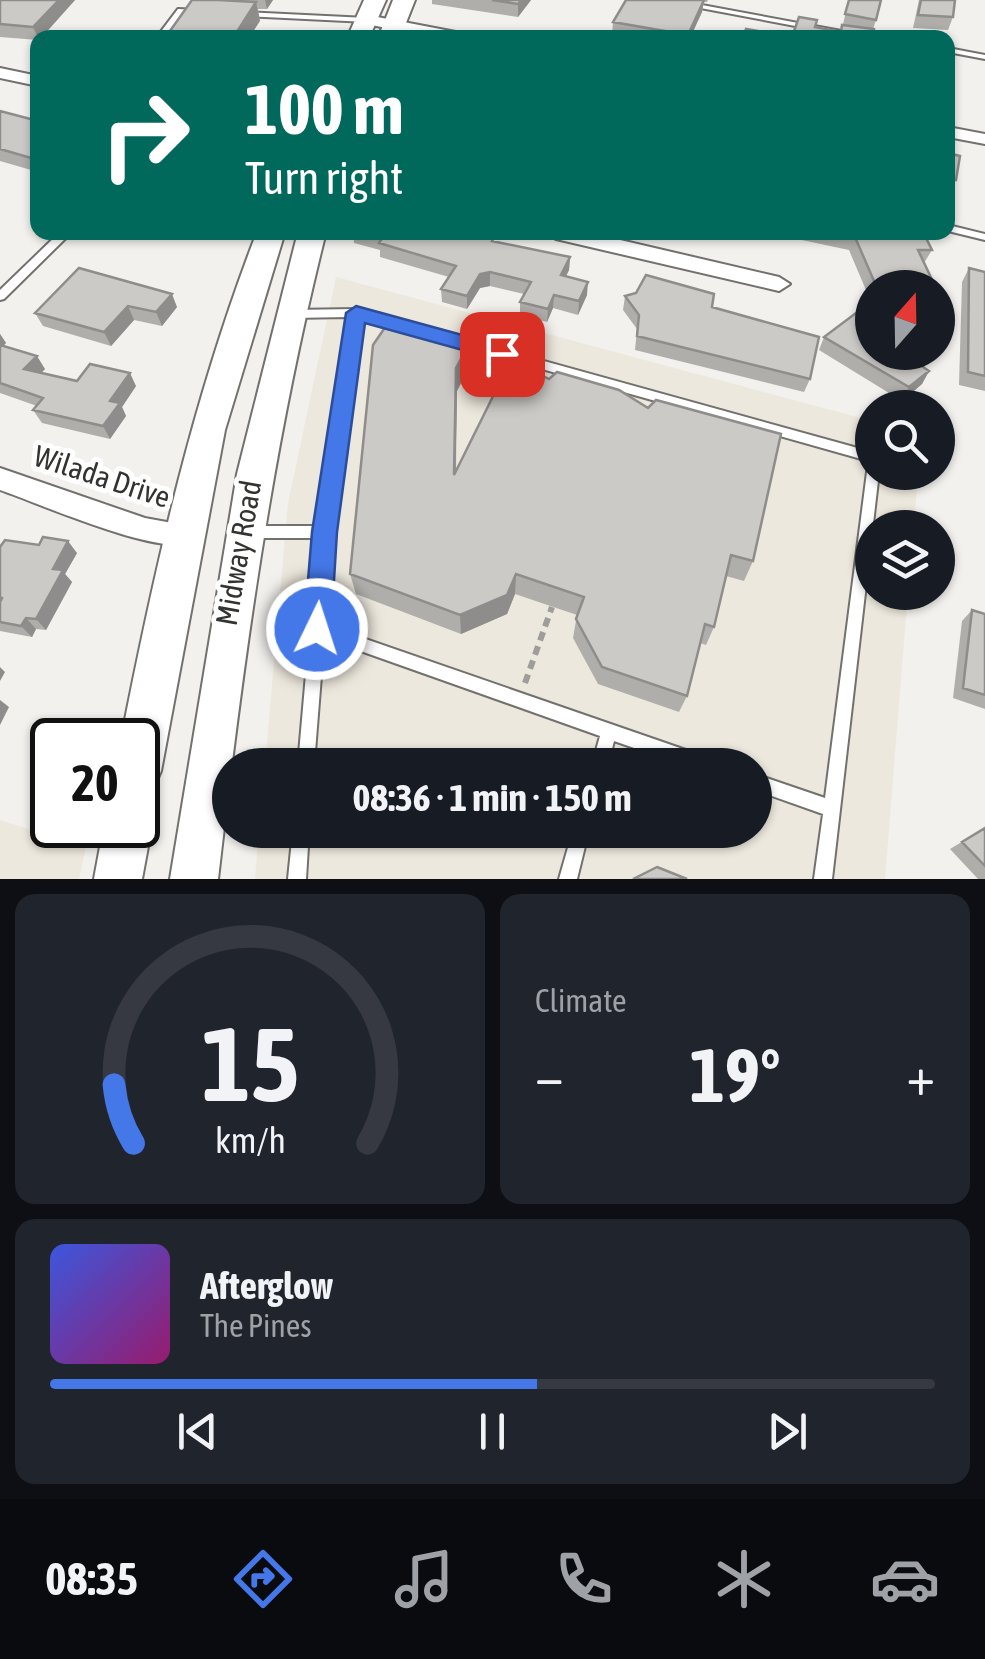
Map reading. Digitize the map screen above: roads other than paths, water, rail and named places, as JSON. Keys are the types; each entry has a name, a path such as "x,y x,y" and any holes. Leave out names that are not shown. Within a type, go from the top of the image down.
{"main road":[{"path":"392,30 404,0"},
{"name":"Midway Road","path":"148,718 184,535 222,378 268,240"},
{"name":"Midway Road","path":"194,879 241,532 289,314 310,240"},
{"path":"184,535 241,532"},
{"path":"118,879 124,848"}],"street":[{"path":"367,19 390,30"},
{"path":"0,72 30,79"},
{"path":"955,133 985,139"},
{"path":"590,240 779,284"},
{"name":"Wilada Drive","path":"0,478 145,530 184,535"}],"lane":[{"path":"662,0 830,30"},
{"path":"166,30 180,12 216,13"},
{"path":"234,14 367,19"},
{"path":"955,51 985,57"},
{"path":"955,230 985,236"},
{"path":"0,296 59,240"},
{"path":"307,748 325,532 356,313"},
{"path":"289,314 356,313 855,452"},
{"path":"823,879 871,490"},
{"path":"241,532 325,532"},
{"path":"317,629 658,748"},
{"path":"604,748 609,731"},
{"path":"772,788 832,809"},
{"path":"297,879 300,848"},
{"path":"568,879 577,848"}]}
